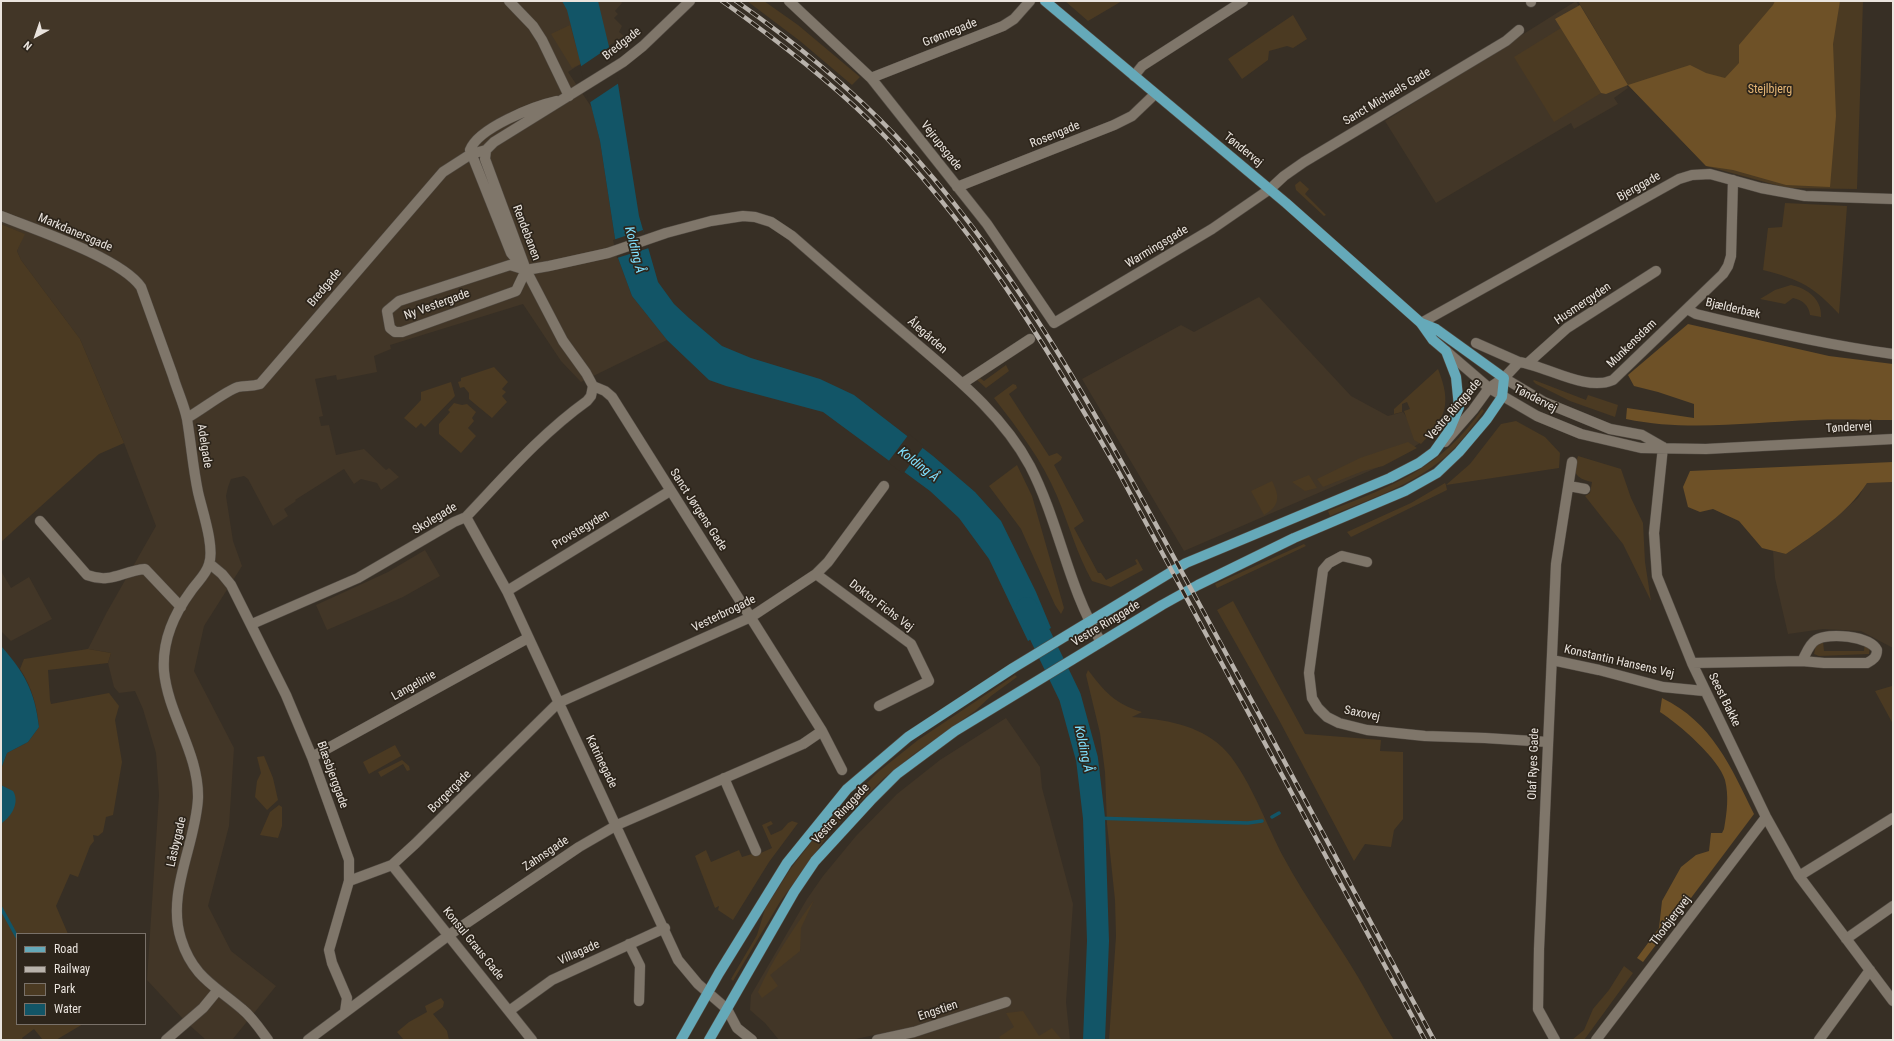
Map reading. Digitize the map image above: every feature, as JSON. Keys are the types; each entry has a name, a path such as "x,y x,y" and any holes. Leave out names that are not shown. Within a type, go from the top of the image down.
{"main road":[{"name":"Tøndervej","path":"1045,1 1270,189 1421,323 1433,340 1446,351"},
{"name":"Tøndervej","path":"1421,323 1436,330 1504,378"},
{"name":"Vestre Ringgade","path":"681,1040 708,992 787,863 848,789 908,737 1013,668 1186,564 1318,507 1390,478 1419,463 1434,452 1449,431 1459,407 1456,377 1446,351"},
{"name":"Vestre Ringgade","path":"709,1040 794,892 811,868 870,800 897,774 934,746 1025,688 1198,585 1294,538 1383,501 1437,473 1459,452 1487,419 1502,397 1504,378"}],"street":[{"path":"508,1 533,26 542,40 566,98"},
{"name":"Bredgade","path":"187,418 239,386 251,387 260,384 278,365 443,172 471,154 486,150 494,142 616,66 643,46 690,1"},
{"name":"Vejrupsgade","path":"789,1 871,78 987,224 1054,323"},
{"name":"Grønnegade","path":"871,78 1003,26 1014,19 1030,1"},
{"path":"1134,76 1142,66 1243,1"},
{"name":"Sanct Michaels Gade","path":"1270,189 1284,176 1304,162 1506,41 1519,30"},
{"name":"Rosengade","path":"957,187 1114,125 1132,116 1155,94"},
{"name":"Bredgade","path":"471,154 473,143 486,132 528,109 566,98"},
{"name":"Rendebanen","path":"486,150 485,159 526,270"},
{"name":"Rendebanen","path":"471,154 511,253 526,270"},
{"name":"Bjerggade","path":"1421,323 1679,179 1692,175 1710,174 1805,196 1893,199"},
{"name":"Bjælderbæk","path":"1733,180 1730,256 1728,266 1688,309 1696,314 1757,329 1857,349 1893,354"},
{"name":"Warmingsgade","path":"1054,323 1155,264 1270,189"},
{"name":"Markdanersgade","path":"1,216 105,259 135,279"},
{"name":"Ålegården","path":"526,270 614,251 666,233 730,218 756,217 771,222 792,236 963,383 990,411 1029,465 1048,503 1088,622 1101,642"},
{"name":"Ny Vestergade","path":"510,264 526,270 516,291 402,332 395,332 390,328 387,311 399,301 510,264"},
{"path":"526,270 563,342 586,373 593,386"},
{"name":"Husmergyden","path":"1523,363 1567,328 1656,271"},
{"name":"Adelgade","path":"135,279 141,287 159,335 187,418 198,490 207,528 211,554 210,564"},
{"name":"Munkensdam","path":"1476,343 1523,363 1591,384 1605,384 1613,380 1688,309"},
{"path":"963,383 1030,339"},
{"name":"Tøndervej","path":"1446,351 1489,388 1502,397 1537,416 1581,434 1641,448 1663,447 1706,449 1893,439"},
{"path":"1504,378 1523,363"},
{"name":"Tøndervej","path":"1504,378 1544,402 1610,429 1642,435 1663,447"},
{"name":"Vestre Ringgade","path":"1434,452 1473,410 1489,388 1504,378"},
{"name":"Sanct Jørgens Gade","path":"593,386 605,391 612,397 822,731 842,770"},
{"name":"Skolegade","path":"252,624 358,578 454,522 466,517 537,442 554,426 587,401 591,396 593,386"},
{"name":"Seest Bakke","path":"1663,447 1654,533 1657,576 1692,663 1704,691 1766,817 1799,876 1893,1001"},
{"name":"Olaf Ryes Gade","path":"1555,1040 1538,1009 1556,564 1572,462"},
{"name":"Vesterbrogade","path":"558,703 751,617 816,574 828,562 884,486"},
{"path":"1569,486 1585,489"},
{"name":"Provstegyden","path":"506,590 670,491"},
{"name":"Katrinegade","path":"466,517 506,590 681,964 727,1009"},
{"path":"40,521 87,575 96,578 115,578 135,570 145,568 181,607"},
{"name":"Saxovej","path":"1367,562 1342,556 1329,563 1323,570 1309,673 1312,698 1326,717 1339,723 1367,730 1425,736 1548,742"},
{"name":"Låsbygade","path":"210,564 181,607 173,622 167,641 164,671 169,700 192,760 198,795 197,814 181,882 177,924 181,939 190,959 203,979 251,1018 268,1040"},
{"name":"Blæsbjerggade","path":"210,564 222,574 231,585 252,624 286,695 312,757 349,860 348,881 329,950 332,964 347,998 345,1012"},
{"name":"Doktor Fichs Vej","path":"816,574 911,644 929,681 879,706"},
{"path":"1692,663 1802,660 1824,663 1867,663 1873,660 1877,654 1876,647 1864,640 1844,636 1823,637 1815,640 1802,660"},
{"name":"Langelinie","path":"312,757 528,638"},
{"name":"Konstantin Hansens Vej","path":"1552,660 1599,670 1663,687 1704,691"},
{"name":"Borgergade","path":"348,881 392,865 558,703"},
{"name":"Zahnsgade","path":"308,1040 449,935 579,847 617,825 803,744 822,731"},
{"path":"724,778 756,851"},
{"name":"Thorbjergvej","path":"1596,1040 1766,817"},
{"path":"1799,876 1893,818"},
{"name":"Konsul Graus Gade","path":"392,865 532,1040"},
{"path":"1846,939 1893,906"},
{"name":"Villagade","path":"509,1011 552,980 665,928"},
{"path":"629,944 640,966 639,1000"},
{"path":"1819,1040 1870,970"},
{"path":"166,1040 202,1008 217,991"},
{"name":"Engstien","path":"877,1040 914,1032 1006,1002"},
{"path":"727,1009 737,1028 752,1040"}],"shaded area":[{"path":"1,1 621,1 622,3 615,11 618,14 614,18 622,26 619,32 624,36 568,72 592,108 600,141 618,258 632,296 667,340 581,382 561,361 523,304 390,345 391,349 374,356 377,372 337,380 336,375 315,379 323,416 319,417 321,426 329,425 336,455 364,449 386,470 389,468 399,477 381,490 377,483 361,479 354,484 344,469 295,500 296,501 284,509 288,516 273,526 248,479 244,476 231,479 226,496 233,541 242,566 204,626 194,671 234,748 229,826 208,906 231,951 276,986 232,1040 206,1040 185,1021 147,980 159,795 156,753 143,709 135,691 119,693 114,687 108,663 111,653 88,649 107,612 156,526 124,443 80,339 21,260 17,251 24,234 1,224"},
{"path":"1576,1 1628,88 1614,98 1618,104 1574,129 1571,123 1436,203 1385,121"},
{"path":"1259,297 1351,396 1388,416 1403,412 1423,441 1390,462 1184,551 1082,379 1181,325 1194,332"},
{"path":"1867,482 1893,482 1893,648 1861,631 1823,629 1788,634 1775,578 1773,551 1786,554 1819,531 1858,498"},
{"path":"425,550 440,576 403,597 327,630 316,605 388,572"},
{"path":"1,571 11,588 29,577 52,619 11,641 1,631"},
{"path":"1006,718 1040,767 1042,788 1073,904 1066,1002 1070,1040 892,1040 884,1033 851,1040 779,1040 765,1023 750,1010 751,995 807,899 823,876 856,836 897,794 940,760"}],"green space":[{"path":"747,1 764,1 798,25 860,77 852,85 800,41"},
{"path":"1065,1 1122,1 1088,21"},
{"name":"Stejlbjerg","path":"1578,1 1863,1 1857,189 1787,188 1706,166 1628,85"},
{"path":"1775,1 1840,1 1833,44 1836,116 1830,187 1786,185 1733,170 1706,166 1628,85 1690,65 1706,73 1725,78 1739,63 1739,45"},
{"path":"1580,5 1628,85 1606,94 1601,93 1555,19"},
{"path":"1293,15 1307,39 1293,48 1287,46 1269,51 1268,60 1242,79 1228,59"},
{"path":"570,25 581,64 572,68 551,34"},
{"path":"1561,28 1601,93 1554,122 1514,57"},
{"path":"1300,181 1309,189 1305,194 1326,215 1324,216 1296,190 1295,185"},
{"path":"1785,203 1847,206 1839,314 1830,304 1806,285 1787,277 1763,270 1768,228 1782,227"},
{"path":"1,224 25,234 17,251 21,260 80,339 124,443 99,454 1,542"},
{"path":"1791,285 1797,286 1812,295 1819,305 1821,317 1810,315 1807,306 1793,298 1785,304 1760,299 1775,290"},
{"path":"1688,324 1829,356 1893,364 1893,420 1790,421 1696,426 1649,423 1626,419 1627,408 1694,418 1694,404 1634,386 1628,375"},
{"path":"1006,365 1009,371 986,388 976,379 980,378 984,381"},
{"path":"494,367 508,382 502,389 506,392 502,396 507,402 492,418 469,399 469,393 464,387 460,388 458,382 461,381 461,378"},
{"path":"1438,369 1445,392 1444,410 1436,426 1421,444 1414,440 1404,411 1410,409 1407,402 1402,404 1402,412 1394,414 1394,409"},
{"path":"1534,380 1586,400 1588,395 1618,405 1615,417 1570,401 1536,384 1533,381"},
{"path":"451,382 455,396 425,427 421,423 416,428 404,418 421,400 421,392"},
{"path":"1013,384 1016,385 1017,388 1009,394 1049,456 1057,453 1062,457 1061,460 1054,465 1084,521 1074,528 1098,573 1101,573 1106,580 1137,564 1135,560 1137,559 1143,570 1111,587 1092,581 1077,550 1051,483 1037,457 1021,433 994,398"},
{"path":"454,403 462,405 467,404 476,412 472,418 474,421 468,428 476,436 461,453 439,434 439,424 450,412 448,410"},
{"path":"1482,409 1484,411 1461,441 1450,453 1431,468 1404,484 1330,516 1328,511 1394,484 1432,461 1450,447 1466,430"},
{"path":"1516,421 1545,437 1560,453 1559,468 1446,485 1470,464 1501,424"},
{"path":"1408,442 1417,448 1383,466 1363,471 1323,487 1317,479 1360,458"},
{"path":"1578,456 1621,469 1631,498 1643,523 1645,562 1651,601 1623,544 1585,496 1590,493 1592,482 1582,479 1576,474 1575,467"},
{"path":"1893,462 1893,482 1867,483 1841,513 1819,531 1786,554 1762,548 1739,521 1713,509 1700,512 1688,507 1683,487 1690,471"},
{"path":"1017,465 1032,496 1064,608 1061,614 1055,605 1021,529 989,486"},
{"path":"1309,475 1317,488 1305,491 1292,482"},
{"path":"1272,481 1275,486 1277,500 1273,508 1264,515 1251,491"},
{"path":"1445,483 1447,490 1351,537 1347,532 1411,503"},
{"path":"1304,544 1306,546 1217,588 1215,584"},
{"path":"1233,601 1305,734 1381,740 1380,751 1403,752 1403,819 1394,830 1391,847 1365,844 1354,861 1279,720 1217,610"},
{"path":"1823,641 1824,651 1864,651 1865,641 1870,645 1869,654 1819,656 1814,654 1816,645"},
{"path":"88,649 111,653 108,663 48,670 50,700 51,704 109,693 119,706 115,720 122,762 113,815 106,817 103,832 98,836 93,835 94,841 90,846 78,877 70,874 56,906 68,933 16,933 16,1025 81,1025 56,1040 43,1040 34,1029 22,1038 23,1040 1,1040 1,823 10,790 1,785 1,769 7,753 28,742 39,727 33,697 28,683 20,669 24,659"},
{"path":"1088,670 1099,684 1117,701 1142,712 1132,717 1156,719 1192,728 1213,739 1231,757 1248,784 1277,845 1293,873 1358,977 1394,1040 1109,1040 1116,936 1115,900 1107,824 1105,772 1100,733 1086,675"},
{"path":"1015,675 1017,677 991,696 975,711 914,754 884,778 831,831 780,902 733,981 731,979 757,935 765,909 791,868 828,821 878,772 918,740"},
{"path":"1893,687 1893,724 1875,691"},
{"path":"1662,698 1679,708 1707,733 1728,763 1754,814 1643,962 1637,958 1659,928 1662,901 1681,867 1696,855 1709,851 1711,833 1722,833 1727,810 1726,786 1721,772 1707,752 1687,733 1660,712"},
{"path":"395,745 401,756 369,774 363,762"},
{"path":"264,756 273,778 278,800 267,810 255,797 257,781 261,773 257,757"},
{"path":"402,760 409,766 410,770 407,771 403,764 381,777 378,772"},
{"path":"279,805 282,807 282,826 278,838 260,835 270,812"},
{"path":"771,821 773,824 767,827 771,835 782,830 792,821 798,823 769,862 733,920 718,910 719,906 715,908 695,856 706,850 711,862 739,850 742,857 752,854 754,856 772,848 762,825"},
{"path":"814,900 801,928 800,951 770,975 778,986 762,998 758,992 776,956"},
{"path":"1624,966 1633,973 1584,1040 1572,1040 1584,1030 1593,1009 1609,990"},
{"path":"441,998 444,1002 443,1007 433,1014 447,1031 449,1040 404,1040 397,1032 409,1022 427,1012 425,1006"},
{"path":"1023,1011 1039,1036 1052,1028 1062,1040 1001,1040 999,1037 1014,1027 1006,1013"}],"water":[{"path":"562,1 598,1 618,84 639,216 658,282 674,304 722,346 751,358 820,379 854,395 933,456 975,492 1001,521 1036,592 1051,628 1028,641 989,559 959,518 930,491 823,412 709,380 667,340 632,296 618,258 600,141 567,10"},
{"path":"1,646 16,665 27,683 35,703 39,727 28,742 7,753 1,769"},
{"path":"1,785 13,791 16,800 12,813 2,823"}],"pier":[{"path":"611,46 619,83 589,103 580,67"},
{"path":"643,230 649,248 617,258 613,240"},
{"path":"909,434 924,446 903,474 888,462"}],"waterway":[{"name":"Kolding Å","path":"1027,608 1070,697 1087,759 1094,818 1098,941 1094,1040"},
{"path":"1272,817 1279,813"},
{"path":"1094,818 1248,823 1262,821"},
{"path":"1,908 16,935"}],"railway":[{"path":"722,1 798,58 835,88 870,121 907,160 942,201 1006,287 1064,378 1118,471 1425,1040"},
{"path":"736,1 819,64 839,81 896,136 942,188 984,242 1024,299 1061,357 1130,477 1434,1040"}]}
